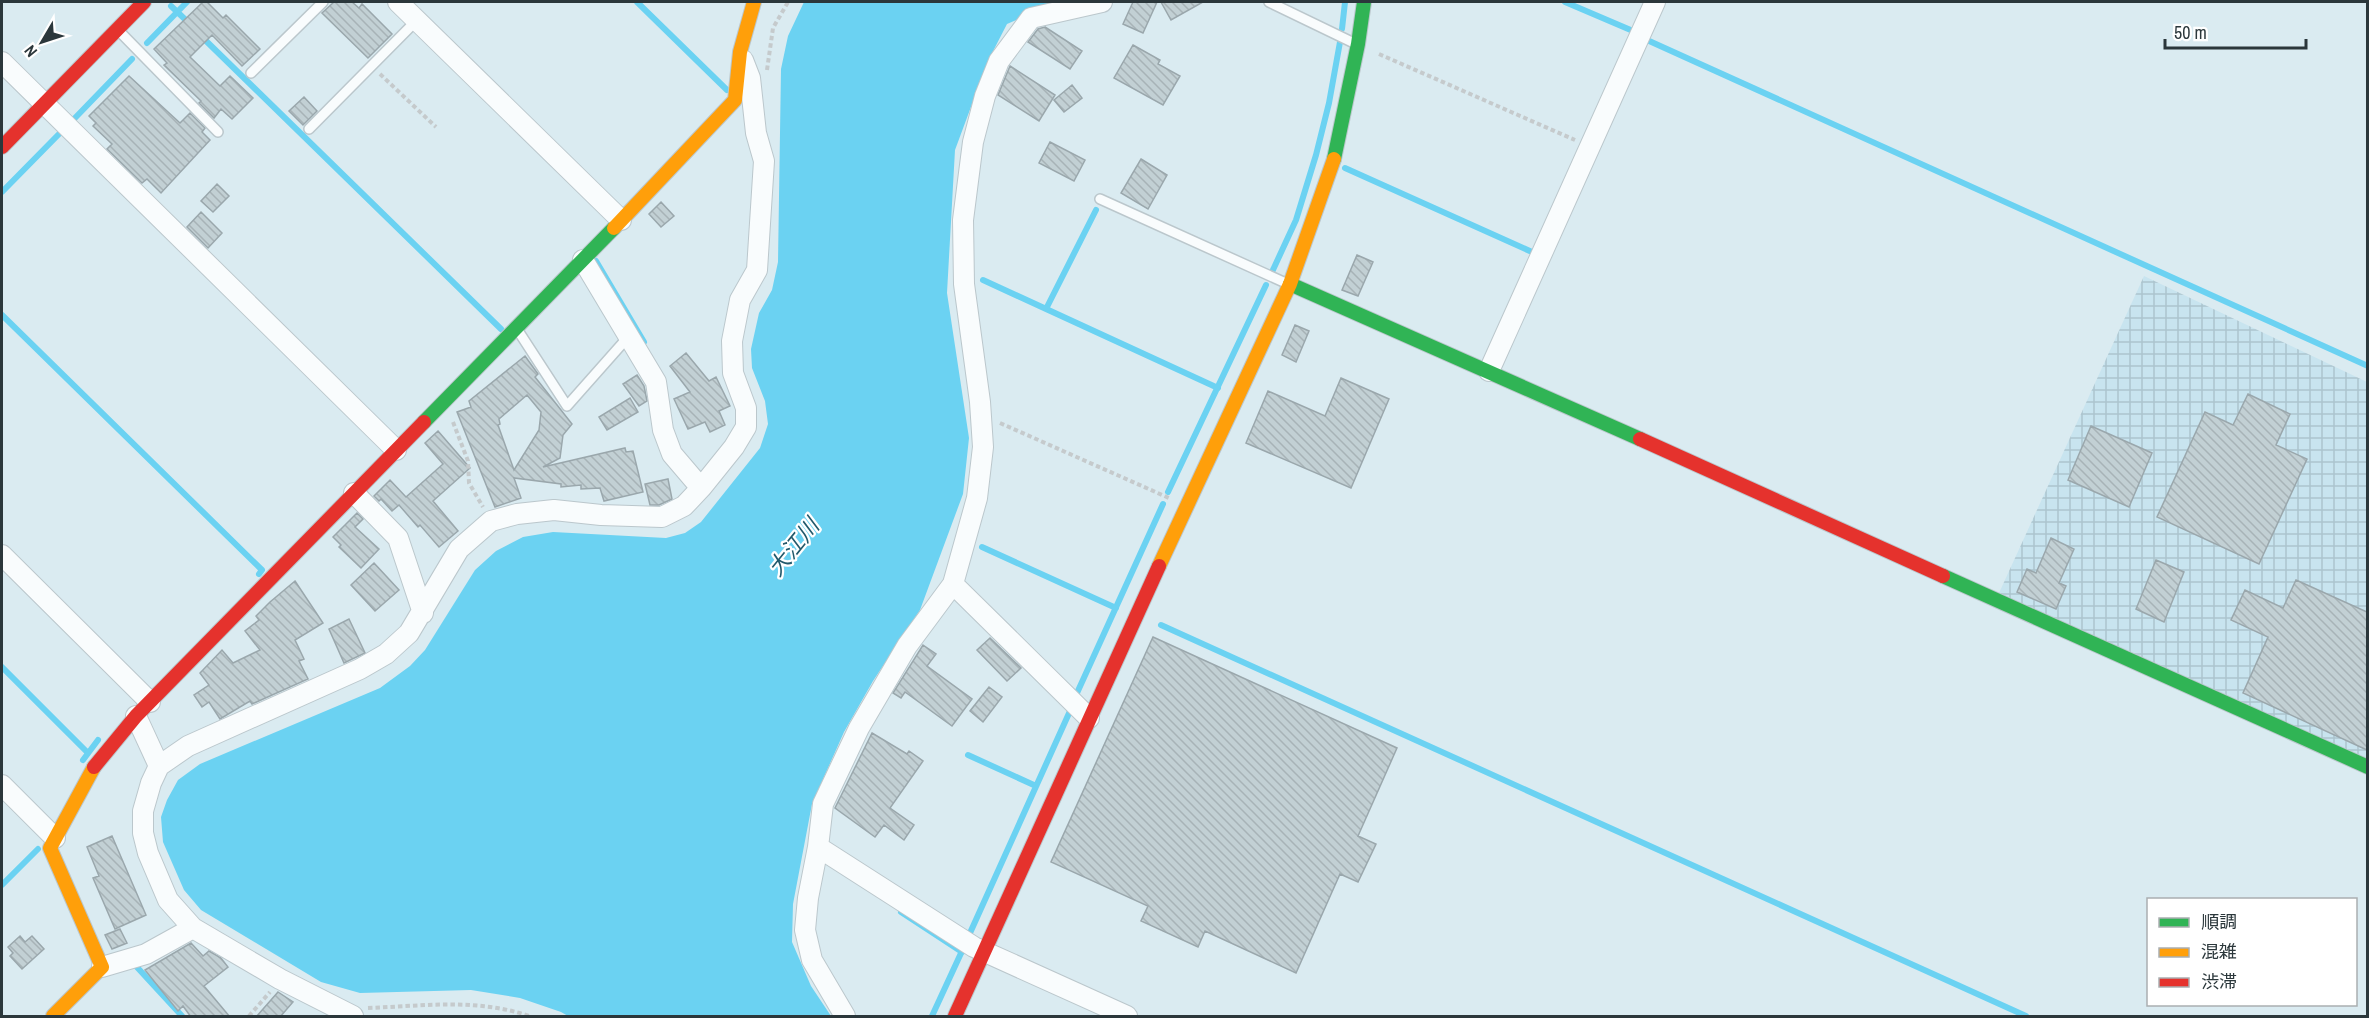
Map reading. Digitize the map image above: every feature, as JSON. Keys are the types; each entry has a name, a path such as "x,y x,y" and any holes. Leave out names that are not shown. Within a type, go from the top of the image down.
{"street":[{"path":"2,147 144,2"},
{"path":"398,2 621,219"},
{"path":"102,967 50,848 97,762 136,716 583,260 735,100 740,52 754,2"},
{"path":"845,1017 812,960 805,930 823,804 859,728 907,646 953,584 977,498 983,447 980,402 964,284 963,220 973,142 985,96 999,60 1031,18 1102,2"},
{"path":"955,1017 1089,718 1290,284 1338,149 1364,2"},
{"path":"1489,371 1655,2"},
{"path":"348,1015 280,979 193,928 168,900 148,854 143,833 143,812 151,783 159,766 188,746 360,669 386,654 409,633 423,613 459,549 491,521 517,514 554,510 662,518 684,507 734,447 746,427 746,408 733,374 732,341 740,300 757,270 764,161 756,133 750,78 740,52"},
{"path":"2,62 396,450"},
{"path":"583,260 656,382 663,430 672,454 700,488"},
{"path":"1290,284 1489,371 2367,767"},
{"path":"354,493 398,538 423,613"},
{"path":"2,555 150,702"},
{"path":"953,584 1089,718"},
{"path":"136,716 159,766"},
{"path":"2,785 55,838"},
{"path":"818,847 983,951 1127,1017"},
{"path":"53,1017 102,967 146,954 193,928"}],"lane":[{"path":"251,73 323,2"},
{"path":"1269,2 1358,44"},
{"path":"309,129 417,20"},
{"path":"117,29 218,132"},
{"path":"1100,198 1290,284"},
{"path":"516,327 567,406 629,336"}],"path":[{"path":"1358,44 1590,147"},
{"path":"371,66 436,127"},
{"path":"445,400 468,461 469,483 491,521"},
{"path":"1000,423 1186,506"},
{"path":"249,1017 280,979"},
{"path":"348,1015 367,1008 467,1004 511,1010 529,1017"}],"shaded area":[{"path":"2144,276 2367,382 2367,759 1999,593"}],"water":[{"name":"大江川","path":"804,2 1059,2 1007,24 988,61 955,150 947,293 969,438 963,494 920,610 873,681 844,732 812,804 793,904 792,942 811,986 831,1016 568,1016 520,998 471,990 360,993 321,982 201,910 184,890 163,842 161,817 167,800 178,780 200,764 380,688 410,666 425,650 475,570 496,551 523,537 553,532 666,538 685,533 701,522 760,448 768,424 765,401 752,368 751,349 759,313 772,290 778,262 781,69 788,36"}],"building":[{"path":"203,2 207,2 223,18 226,15 260,49 242,66 212,35 190,57 220,86 230,76 253,98 232,119 221,109 214,118 199,103 201,101 164,65 167,63 154,49"},
{"path":"334,2 352,2 359,8 362,4 392,34 368,58 322,13"},
{"path":"1133,2 1157,2 1143,33 1123,24"},
{"path":"1161,2 1203,2 1171,20"},
{"path":"1045,27 1082,51 1070,69 1028,42 1038,29"},
{"path":"1133,45 1160,60 1158,64 1180,76 1163,105 1114,78"},
{"path":"1010,66 1055,95 1039,121 998,95"},
{"path":"129,76 180,123 190,113 205,128 202,132 210,140 161,193 147,179 142,183 107,149 112,144 93,126 96,123 89,116"},
{"path":"1072,85 1082,98 1064,112 1054,100"},
{"path":"304,97 317,111 303,125 289,111"},
{"path":"1050,142 1085,160 1074,181 1039,163"},
{"path":"1141,159 1167,175 1148,209 1121,193"},
{"path":"217,184 229,196 213,212 201,201"},
{"path":"661,202 674,216 661,227 649,214"},
{"path":"201,212 222,233 208,248 187,227"},
{"path":"1357,255 1373,262 1358,296 1342,290"},
{"path":"1295,325 1309,331 1296,362 1282,355"},
{"path":"686,353 709,381 716,377 730,406 719,411 725,425 710,432 705,422 688,429 674,399 690,392 670,366"},
{"path":"525,356 538,374 535,377 572,424 563,435 560,458 543,467 625,448 626,452 633,451 643,492 604,501 600,488 581,489 581,485 561,487 561,484 514,478 521,498 495,507 457,412 471,407 469,401","holes":["527,395 541,412 539,430 514,470 498,425 500,424 499,419"]},
{"path":"637,375 644,386 647,401 639,406 623,384"},
{"path":"1341,378 1389,399 1351,488 1246,443 1268,391 1325,416"},
{"path":"2248,394 2290,414 2276,445 2307,459 2259,564 2157,517 2205,412 2233,425"},
{"path":"630,398 638,412 607,430 599,417"},
{"path":"2091,426 2152,453 2129,507 2068,480"},
{"path":"438,431 470,468 433,501 458,531 439,547 399,505 392,511 381,499 379,501 374,496 390,480 406,497 443,464 425,443"},
{"path":"668,479 672,499 659,505 650,505 645,484"},
{"path":"357,513 363,519 355,527 379,549 361,568 339,547 341,545 333,537"},
{"path":"2051,538 2074,549 2059,583 2066,586 2056,609 2017,592 2027,569 2036,573"},
{"path":"2156,560 2184,572 2164,622 2136,609"},
{"path":"374,563 399,590 375,611 351,585"},
{"path":"2296,580 2367,612 2367,750 2243,693 2268,637 2231,620 2245,590 2283,608"},
{"path":"295,581 323,623 295,640 304,659 299,661 308,679 252,704 250,701 220,719 209,702 202,707 194,695 209,685 200,673 222,650 233,663 260,650 245,631 259,620 256,616 270,602"},
{"path":"349,619 365,653 344,663 329,629"},
{"path":"1153,637 1397,748 1358,836 1376,844 1358,882 1340,874 1296,973 1205,931 1198,947 1141,921 1148,906 1051,862"},
{"path":"990,638 1021,668 1007,681 977,650"},
{"path":"923,645 936,654 927,666 972,699 952,726 905,692 901,698 893,693"},
{"path":"989,687 1002,697 983,722 970,711"},
{"path":"872,733 907,754 909,751 923,761 890,808 914,825 904,840 884,825 875,837 835,808"},
{"path":"112,836 146,915 115,929 93,878 99,876 87,847"},
{"path":"120,929 127,943 112,949 105,935"},
{"path":"20,936 25,942 32,936 44,949 22,969 10,956 13,953 8,947"},
{"path":"191,943 203,956 209,951 221,958 228,967 204,986 230,1017 191,1017 183,1006 178,1011 145,970"},
{"path":"278,992 293,1002 280,1017 256,1017"}],"waterway":[{"path":"147,43 187,2"},
{"path":"637,2 727,90"},
{"path":"1342,29 1345,2"},
{"path":"1565,2 1633,31"},
{"path":"171,6 190,24"},
{"path":"201,36 501,329"},
{"path":"1647,40 2368,366"},
{"path":"1272,272 1296,220 1316,155 1329,103 1340,42"},
{"path":"74,119 132,59"},
{"path":"2,192 59,134"},
{"path":"1345,168 1532,252"},
{"path":"1046,309 1096,210"},
{"path":"596,261 644,342"},
{"path":"983,280 1218,388"},
{"path":"1168,492 1266,285"},
{"path":"2,315 262,570 259,574"},
{"path":"1077,693 1163,504"},
{"path":"982,547 1116,608"},
{"path":"1161,625 2026,1016"},
{"path":"2,667 87,752"},
{"path":"970,933 1070,711"},
{"path":"83,760 98,740"},
{"path":"968,755 1036,786"},
{"path":"2,885 38,849"},
{"path":"901,912 962,952"},
{"path":"932,1016 962,951"},
{"path":"131,966 135,965 182,1016"}],"traffic: fast":[{"path":"1334,159 1358,44 1364,2"},
{"path":"424,422 614,228"},
{"path":"1290,284 1640,439"},
{"path":"1943,576 2368,767"}],"traffic: slow":[{"path":"614,228 735,100 740,52 754,2"},
{"path":"1159,566 1290,284 1334,159"},
{"path":"53,1016 102,967 50,848 94,767"}],"traffic: jam":[{"path":"2,147 144,2"},
{"path":"94,767 136,716 424,422"},
{"path":"1640,439 1943,576"},
{"path":"955,1016 1159,566"}]}
